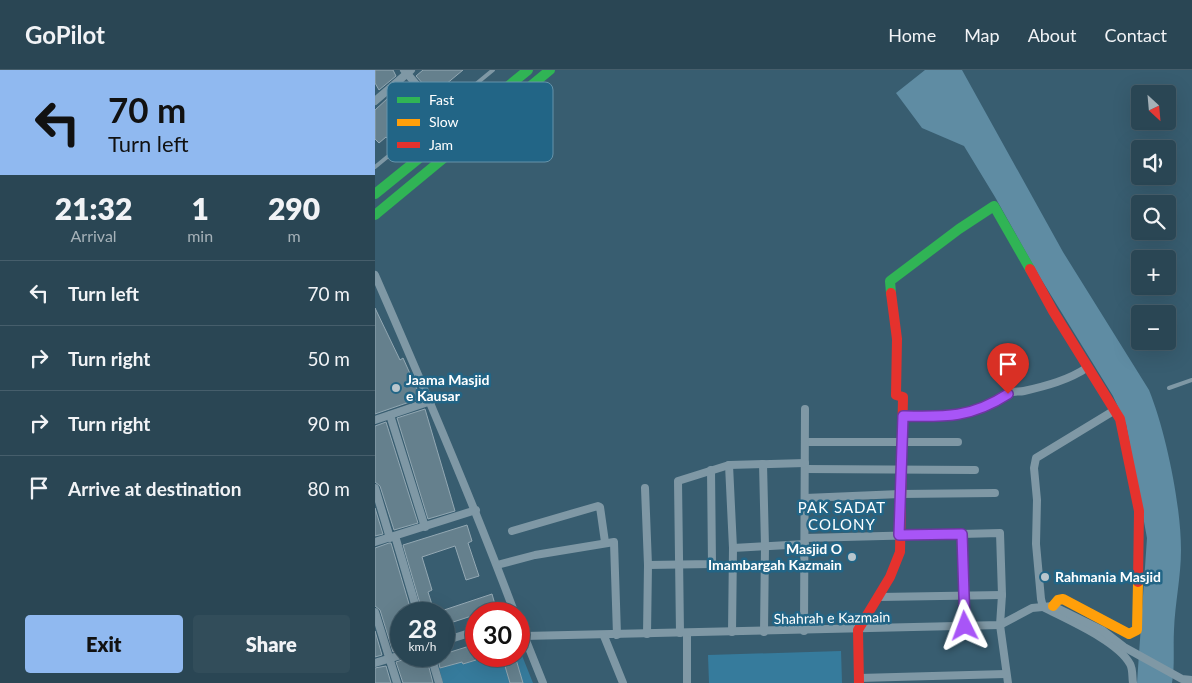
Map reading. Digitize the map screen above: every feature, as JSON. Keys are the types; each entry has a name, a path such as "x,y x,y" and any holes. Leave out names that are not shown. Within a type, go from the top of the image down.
{"street":[{"path":"513,82 528,70"},
{"path":"536,82 550,70"},
{"path":"395,82 407,71 416,82"},
{"path":"375,101 387,90"},
{"path":"375,194 415,162"},
{"path":"375,215 439,162"},
{"path":"1006,674 859,680 858,630 890,577 900,552 903,397 895,395 897,339 890,281 991,206 996,207 1044,295 1120,419 1139,511 1137,630 1129,634 1063,599 1048,606"},
{"path":"375,275 431,401 476,510 511,602"},
{"path":"903,416 952,417 964,415 1013,392 1058,381 1081,372 1088,367"},
{"path":"375,420 431,401"},
{"path":"804,631 805,409"},
{"path":"1115,410 1036,458 1034,468 1037,500 1036,544 1041,599 1048,606 1095,633 1121,654 1131,665 1133,683"},
{"path":"390,415 425,527"},
{"path":"805,442 958,442"},
{"path":"687,683 680,565 678,480 729,465 763,464 975,470"},
{"path":"763,464 765,632"},
{"path":"729,465 733,548 732,632"},
{"path":"648,566 712,564 711,470"},
{"path":"375,488 414,602"},
{"path":"645,488 648,566 647,634"},
{"path":"805,498 995,493"},
{"path":"512,531 598,506 600,507 605,542"},
{"path":"375,542 476,510"},
{"path":"733,548 899,535 1000,533 1002,595 1000,625 1007,683"},
{"path":"962,534 965,626"},
{"path":"497,565 535,554 614,542 617,635"},
{"path":"879,597 1002,595"},
{"path":"1048,606 1102,630 1124,647 1181,680 1192,680"},
{"name":"Shahrah e Kazmain","path":"530,636 604,636 1000,625 1032,608 1048,606"},
{"path":"375,612 390,658 375,663"},
{"path":"604,636 623,683"},
{"path":"530,651 543,683"},
{"path":"393,667 397,683"},
{"path":"434,667 439,683"}],"lane":[{"path":"478,82 493,70"},
{"path":"375,167 387,157"},
{"path":"1169,388 1192,380"}],"shaded area":[{"path":"925,70 962,70 1063,252 1149,390 1167,447 1180,532 1181,560 1175,620 1172,683 1137,683 1147,538 1126,424 1113,396 1041,279 964,146 922,128 896,93"},
{"path":"841,651 842,683 709,683 708,655"},
{"path":"462,661 463,664 465,663 465,667 505,667 510,683 443,683 439,668 455,667 455,663"},
{"path":"518,667 527,667 533,683 523,683"}],"building":[{"path":"375,70 393,70 396,76 379,90 375,83"},
{"path":"423,70 463,70 449,82 421,82 416,76"},
{"path":"387,99 387,138 379,143 375,139 375,110"},
{"name":"Jaama Masjid e Kausar","path":"375,308 400,360 403,358 421,398 375,414"},
{"path":"425,409 455,511 428,519 397,418"},
{"path":"386,422 418,523 394,530 380,486 375,482 375,426"},
{"path":"375,508 383,534 375,536"},
{"path":"467,525 472,541 468,543 479,576 466,580 455,546 422,557 432,590 428,592 431,602 420,602 403,545"},
{"path":"391,543 408,602 390,602 390,642 380,610 375,606 375,548"},
{"path":"492,594 494,602 468,602"},
{"path":"465,603 465,618 455,621 455,606"},
{"path":"375,631 382,655 375,657"},
{"path":"465,647 465,663 462,662 455,664 455,651"},
{"path":"386,666 391,683 375,683 375,668"},
{"path":"398,667 429,667 433,683 403,683"},
{"path":"505,667 518,667 523,683 510,683"}],"traffic: fast":[{"path":"513,82 528,70"},
{"path":"536,82 550,70"},
{"path":"375,194 414,162"},
{"path":"375,215 439,162"},
{"path":"891,293 890,281 959,229 994,206 1030,269"}],"traffic: slow":[{"path":"1053,606 1058,600 1063,599 1129,634 1137,630 1138,582"}],"traffic: jam":[{"path":"1030,269 1053,311 1120,419 1139,511 1138,582"},
{"path":"859,683 858,630 890,577 900,552 903,397 896,395 897,339 891,293"}],"place":[{"name":"Jaama Masjid e Kausar","path":"396,388"},
{"name":"Masjid O Imambargah Kazmain","path":"852,557"},
{"name":"Rahmania Masjid","path":"1045,577"}],"district":[{"name":"PAK SADAT COLONY","path":"842,516"}],"route":[{"path":"965,626 962,534 899,535 903,416 952,417 964,415 983,408 1008,394"}]}
